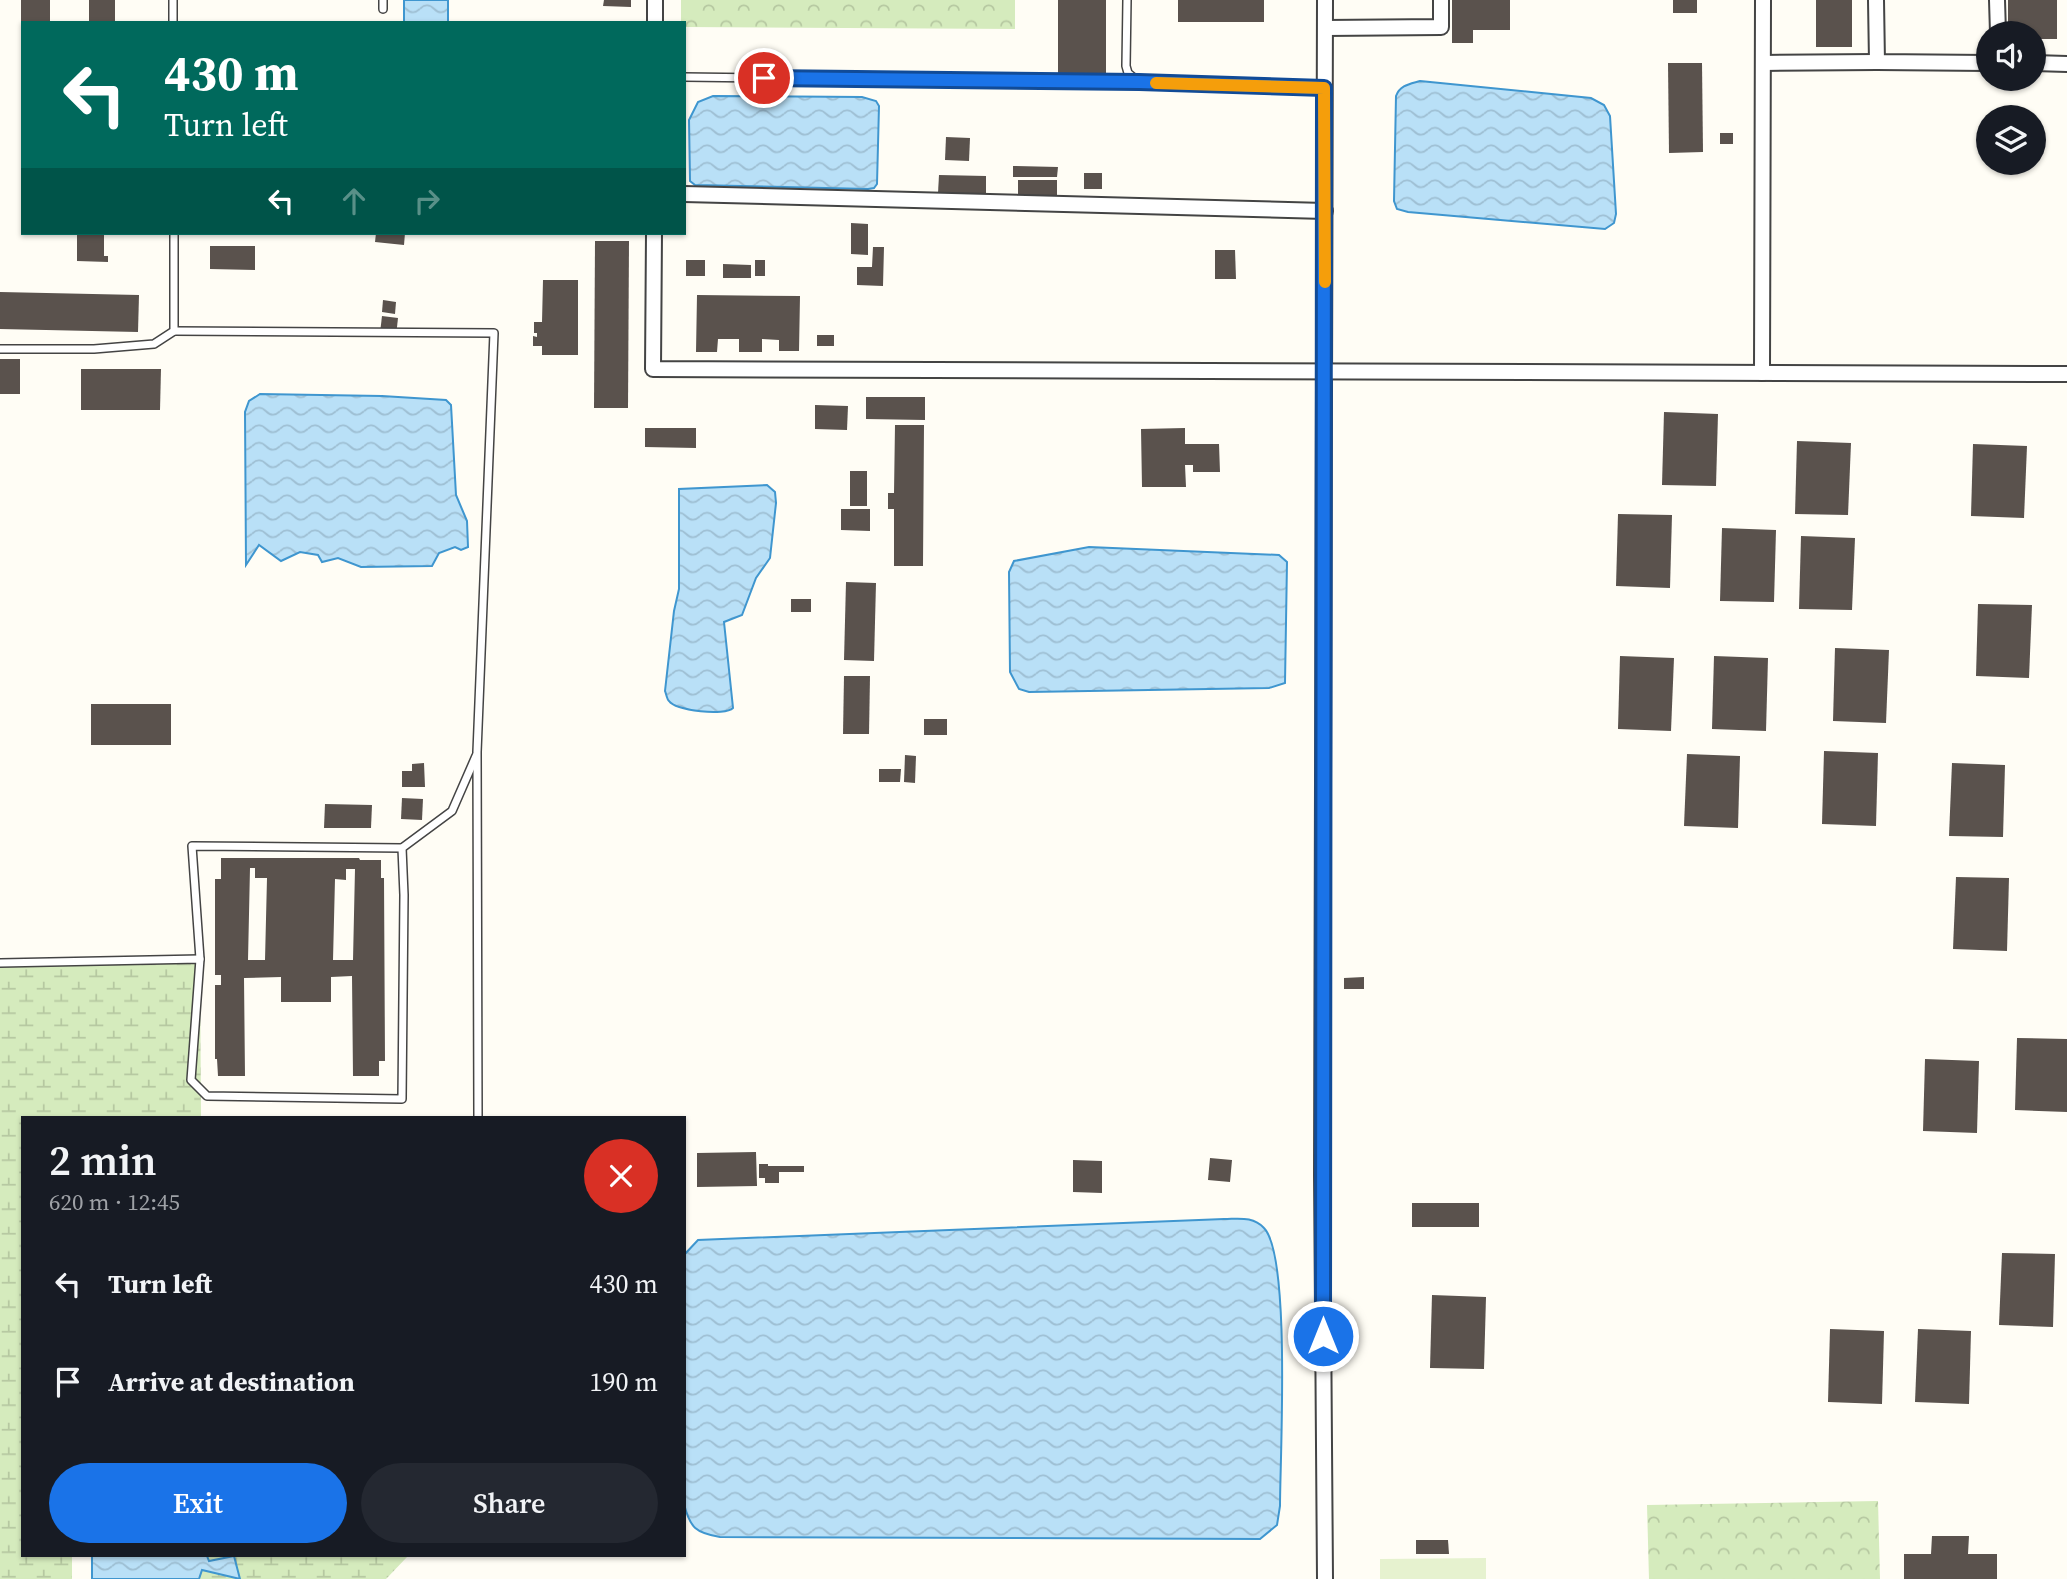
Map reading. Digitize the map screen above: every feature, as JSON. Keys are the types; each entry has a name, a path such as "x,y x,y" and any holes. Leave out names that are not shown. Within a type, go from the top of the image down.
{"street":[{"path":"654,0 654,21"},
{"path":"1325,0 1322,1189 1325,1579"},
{"path":"1325,28 1441,27 1441,0"},
{"path":"1762,373 1763,0"},
{"path":"1876,0 1877,62"},
{"path":"1997,0 1997,21"},
{"path":"1763,63 1976,63"},
{"path":"2046,63 2067,64"},
{"path":"686,194 1325,211"},
{"path":"654,235 653,369 2067,374"}],"lane":[{"path":"173,0 173,21"},
{"path":"383,0 383,9"},
{"path":"1127,0 1126,66 1128,73 1139,82"},
{"path":"686,77 1139,82 1324,88"},
{"path":"174,235 174,331"},
{"path":"0,349 93,349 154,344 174,331 494,333 477,752 478,1116"},
{"path":"402,848 402,1099 208,1096 191,1080 200,959 192,846 402,848 452,811 477,752"},
{"path":"0,963 200,959"}],"green space":[{"path":"681,0 1015,0 1015,29 686,27 686,21 681,21"},
{"path":"200,959 201,1116 21,1116 21,1557 72,1557 72,1579 0,1579 0,961"},
{"path":"1878,1501 1880,1579 1649,1579 1647,1505"},
{"path":"196,1557 407,1557 386,1579 196,1579"},
{"path":"1486,1558 1486,1579 1380,1579 1380,1559"}],"water":[{"path":"404,0 448,0 448,21 404,21"},
{"path":"1420,81 1591,98 1604,105 1610,116 1616,214 1614,223 1605,229 1397,209 1394,201 1396,96 1403,87"},
{"path":"713,96 862,97 876,101 879,106 877,184 868,189 695,185 690,181 689,120 698,102"},
{"path":"260,394 446,400 451,405 456,495 467,521 468,547 461,550 455,547 439,553 432,566 361,567 338,558 322,562 318,555 300,552 281,561 259,545 246,565 245,412 249,401"},
{"path":"767,485 775,492 776,503 770,558 756,578 742,615 724,622 733,708 711,712 690,710 673,704 668,700 665,691 679,589 679,489"},
{"path":"1089,547 1279,555 1287,562 1285,683 1269,688 1029,692 1019,689 1010,672 1009,572 1014,561"},
{"path":"1240,1219 1260,1224 1272,1246 1278,1276 1281,1316 1282,1404 1280,1506 1277,1525 1260,1539 720,1537 705,1534 695,1528 686,1510 686,1253 698,1240"},
{"path":"92,1557 207,1557 209,1561 234,1557 240,1579 202,1570 199,1579 92,1579"}],"building":[{"path":"21,0 50,0 50,21 21,21"},
{"path":"89,0 115,0 115,21 89,21"},
{"path":"604,0 631,0 631,7 603,6"},
{"path":"1058,0 1106,0 1106,75 1058,75"},
{"path":"1178,0 1264,0 1264,22 1178,22"},
{"path":"1452,0 1510,0 1510,30 1473,30 1473,43 1452,43"},
{"path":"1673,0 1697,0 1697,13 1673,13"},
{"path":"1816,0 1852,0 1852,47 1816,47"},
{"path":"2008,0 2057,0 2057,39 2046,39 2046,21 2008,21"},
{"path":"1668,63 1702,63 1703,152 1669,153"},
{"path":"1720,133 1733,133 1733,144 1720,144"},
{"path":"946,137 970,138 969,161 945,160"},
{"path":"1013,166 1058,167 1057,177 1013,177"},
{"path":"1084,173 1102,173 1102,189 1084,189"},
{"path":"939,175 986,176 986,194 938,193"},
{"path":"1018,180 1057,180 1057,195 1018,195"},
{"path":"851,223 868,224 868,255 851,254"},
{"path":"77,235 104,235 104,256 108,256 108,262 77,261"},
{"path":"376,235 405,235 404,245 375,242"},
{"path":"595,241 629,241 628,408 594,408"},
{"path":"210,246 255,246 255,270 210,269"},
{"path":"873,247 884,247 883,286 857,285 857,267 872,267"},
{"path":"1215,250 1235,250 1236,279 1215,279"},
{"path":"686,260 705,260 705,276 686,276"},
{"path":"755,260 765,260 765,276 755,276"},
{"path":"723,264 751,265 751,278 723,278"},
{"path":"543,280 578,280 578,355 542,355 542,346 533,346 533,336 537,337 537,333 534,333 534,322 542,322"},
{"path":"0,292 139,295 138,332 0,329"},
{"path":"697,295 800,296 799,351 779,351 779,340 762,339 762,352 739,352 739,339 718,339 717,352 696,352"},
{"path":"383,300 396,302 395,314 382,312"},
{"path":"382,316 398,318 396,336 380,333"},
{"path":"817,335 834,335 834,346 817,346"},
{"path":"0,359 20,359 20,394 0,394"},
{"path":"81,369 161,369 160,410 81,410"},
{"path":"866,397 925,397 925,420 866,419"},
{"path":"815,405 848,406 847,430 815,429"},
{"path":"1664,412 1718,414 1716,486 1662,485"},
{"path":"895,425 924,425 923,566 894,566 894,509 888,509 888,493 894,493"},
{"path":"645,428 696,428 696,448 645,447"},
{"path":"1185,428 1185,444 1219,444 1220,472 1193,472 1193,465 1185,465 1186,487 1142,487 1141,429"},
{"path":"1797,441 1851,443 1848,515 1795,514"},
{"path":"1973,444 2027,446 2024,518 1971,516"},
{"path":"850,471 867,471 867,506 850,506"},
{"path":"841,509 870,509 870,531 841,530"},
{"path":"1618,514 1672,515 1670,588 1616,586"},
{"path":"1722,528 1776,530 1774,602 1720,601"},
{"path":"1801,536 1855,538 1852,610 1799,609"},
{"path":"846,582 876,583 874,661 844,660"},
{"path":"791,599 811,599 811,612 791,612"},
{"path":"1978,604 2032,605 2029,678 1976,676"},
{"path":"1835,648 1889,650 1886,723 1833,721"},
{"path":"1620,656 1674,658 1671,731 1618,729"},
{"path":"1714,656 1768,658 1766,731 1712,729"},
{"path":"844,676 870,676 869,734 843,734"},
{"path":"91,704 171,704 171,745 91,745"},
{"path":"924,719 947,719 947,735 924,735"},
{"path":"1824,751 1878,753 1876,826 1822,824"},
{"path":"1687,754 1740,756 1738,828 1684,826"},
{"path":"905,755 916,756 915,783 904,782"},
{"path":"424,763 425,787 402,787 402,771 412,771 412,764"},
{"path":"1952,763 2005,765 2003,837 1949,836"},
{"path":"879,769 901,769 900,782 879,782"},
{"path":"402,798 423,799 422,820 401,819"},
{"path":"325,804 372,805 371,828 324,828"},
{"path":"221,858 381,860 381,878 384,878 385,1061 379,1061 379,1076 353,1076 352,976 331,977 331,1002 281,1002 281,977 244,978 245,1076 218,1076 215,1059 215,985 221,985 221,975 215,975 215,879 221,879","holes":["250,868 255,868 255,878 267,878 265,960 248,960","346,869 355,869 353,960 333,960 335,879 346,880"]},
{"path":"1956,877 2009,878 2007,951 1953,949"},
{"path":"1364,977 1364,989 1344,989 1344,978"},
{"path":"2017,1038 2067,1039 2067,1112 2015,1110"},
{"path":"1925,1059 1979,1061 1977,1133 1923,1131"},
{"path":"756,1152 757,1186 697,1187 697,1153"},
{"path":"1210,1158 1232,1160 1230,1182 1208,1180"},
{"path":"1073,1160 1102,1161 1102,1193 1073,1192"},
{"path":"759,1164 804,1166 804,1172 779,1172 779,1183 765,1183 765,1178 759,1178"},
{"path":"1412,1203 1479,1203 1479,1227 1412,1227"},
{"path":"2002,1253 2055,1254 2053,1327 1999,1325"},
{"path":"1432,1295 1486,1297 1484,1369 1430,1368"},
{"path":"1830,1329 1884,1331 1882,1404 1828,1402"},
{"path":"1918,1329 1971,1331 1969,1404 1915,1402"},
{"path":"1932,1536 1969,1536 1968,1554 1997,1554 1997,1579 1904,1579 1904,1554 1931,1554"},
{"path":"1416,1540 1448,1540 1449,1554 1416,1554"}],"slow traffic":[{"path":"1156,83 1324,88 1325,282"}],"route":[{"path":"764,78 1139,82 1324,88 1323,1336"}]}
